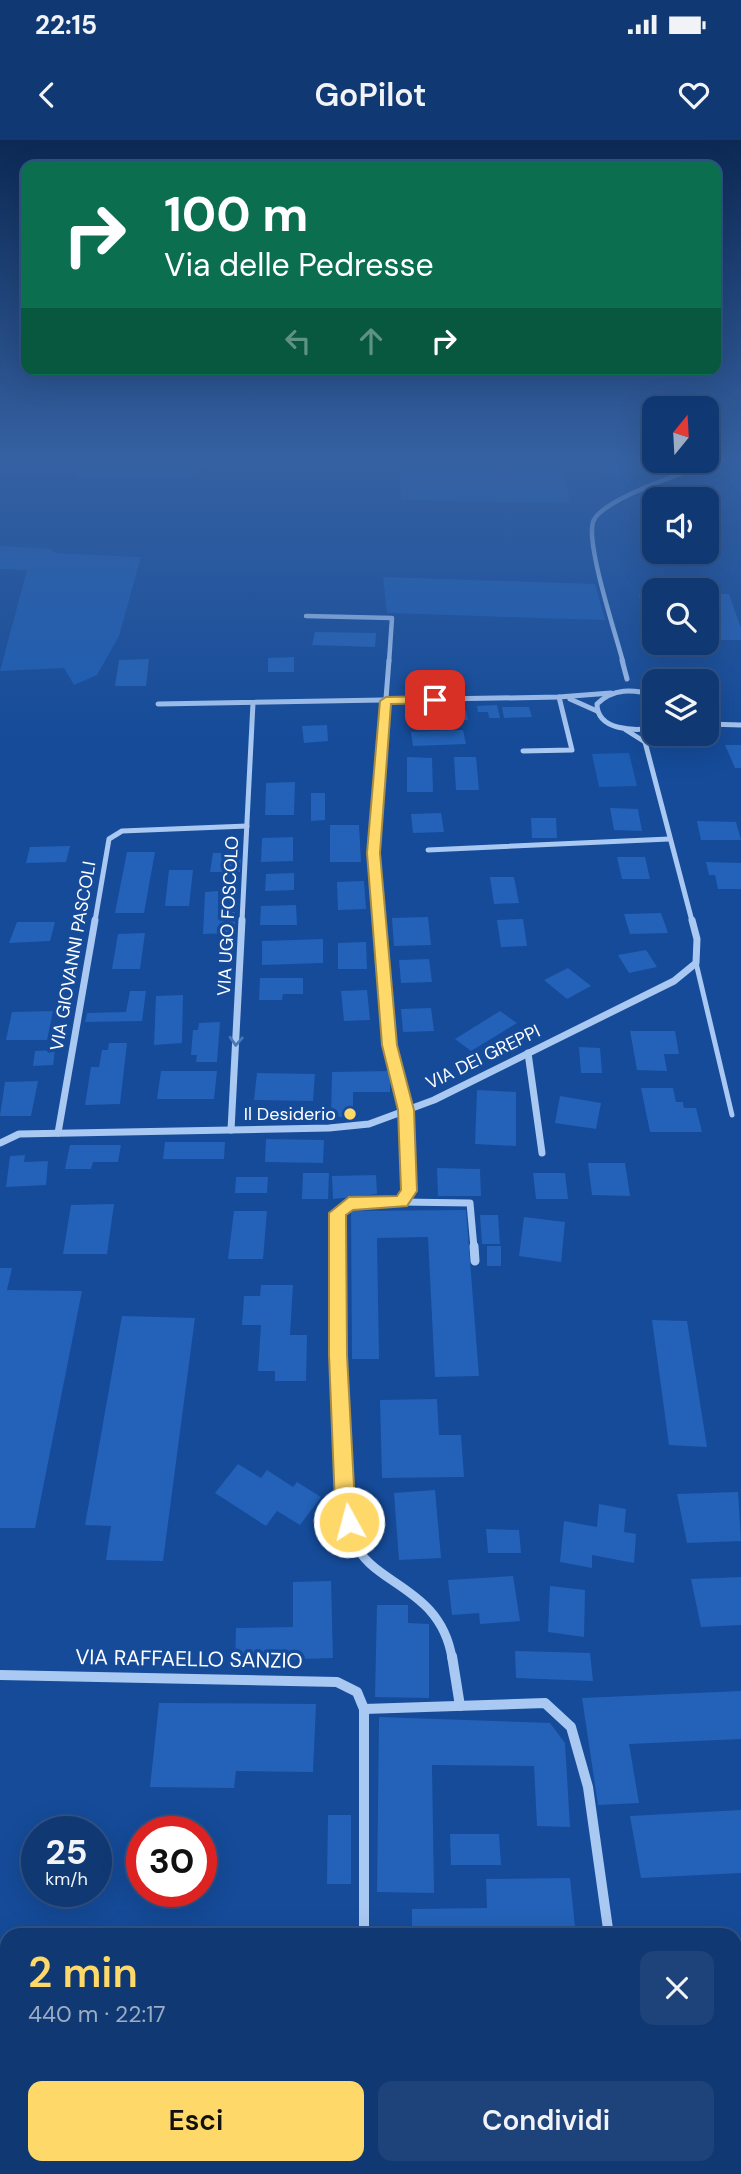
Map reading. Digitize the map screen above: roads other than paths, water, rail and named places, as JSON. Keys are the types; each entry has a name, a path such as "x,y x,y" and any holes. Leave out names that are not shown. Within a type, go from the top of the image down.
{"street":[{"path":"594,550 627,679 642,689"},
{"path":"306,616 392,618 373,853 389,1045 406,1110 409,1191 401,1202"},
{"path":"597,711 597,704 627,679"},
{"path":"158,704 386,701 642,693"},
{"path":"559,697 579,701 597,711 604,720 642,740"},
{"path":"523,751 572,750 559,697"},
{"name":"VIA UGO FOSCOLO","path":"231,1130 253,703"},
{"path":"719,724 741,725"},
{"path":"622,728 642,728"},
{"path":"646,746 697,939 696,963"},
{"name":"VIA GIOVANNI PASCOLI","path":"58,1133 109,839 122,831 247,826"},
{"path":"428,850 670,839"},
{"name":"VIA DEI GREPPI","path":"0,1143 19,1134 354,1126 433,1100 674,981 696,963"},
{"path":"528,1053 542,1153"},
{"path":"460,1706 449,1639 424,1601 363,1557 353,1540 345,1505 338,1355 337,1213 349,1203 470,1203 475,1261"},
{"name":"VIA RAFFAELLO SANZIO","path":"0,1675 337,1682 357,1692 364,1709"},
{"path":"364,1928 364,1709 545,1703 571,1727 587,1787 608,1928"}],"lane":[{"path":"696,963 732,1115"}],"place":[{"name":"Il Desiderio","path":"350,1114"}]}
